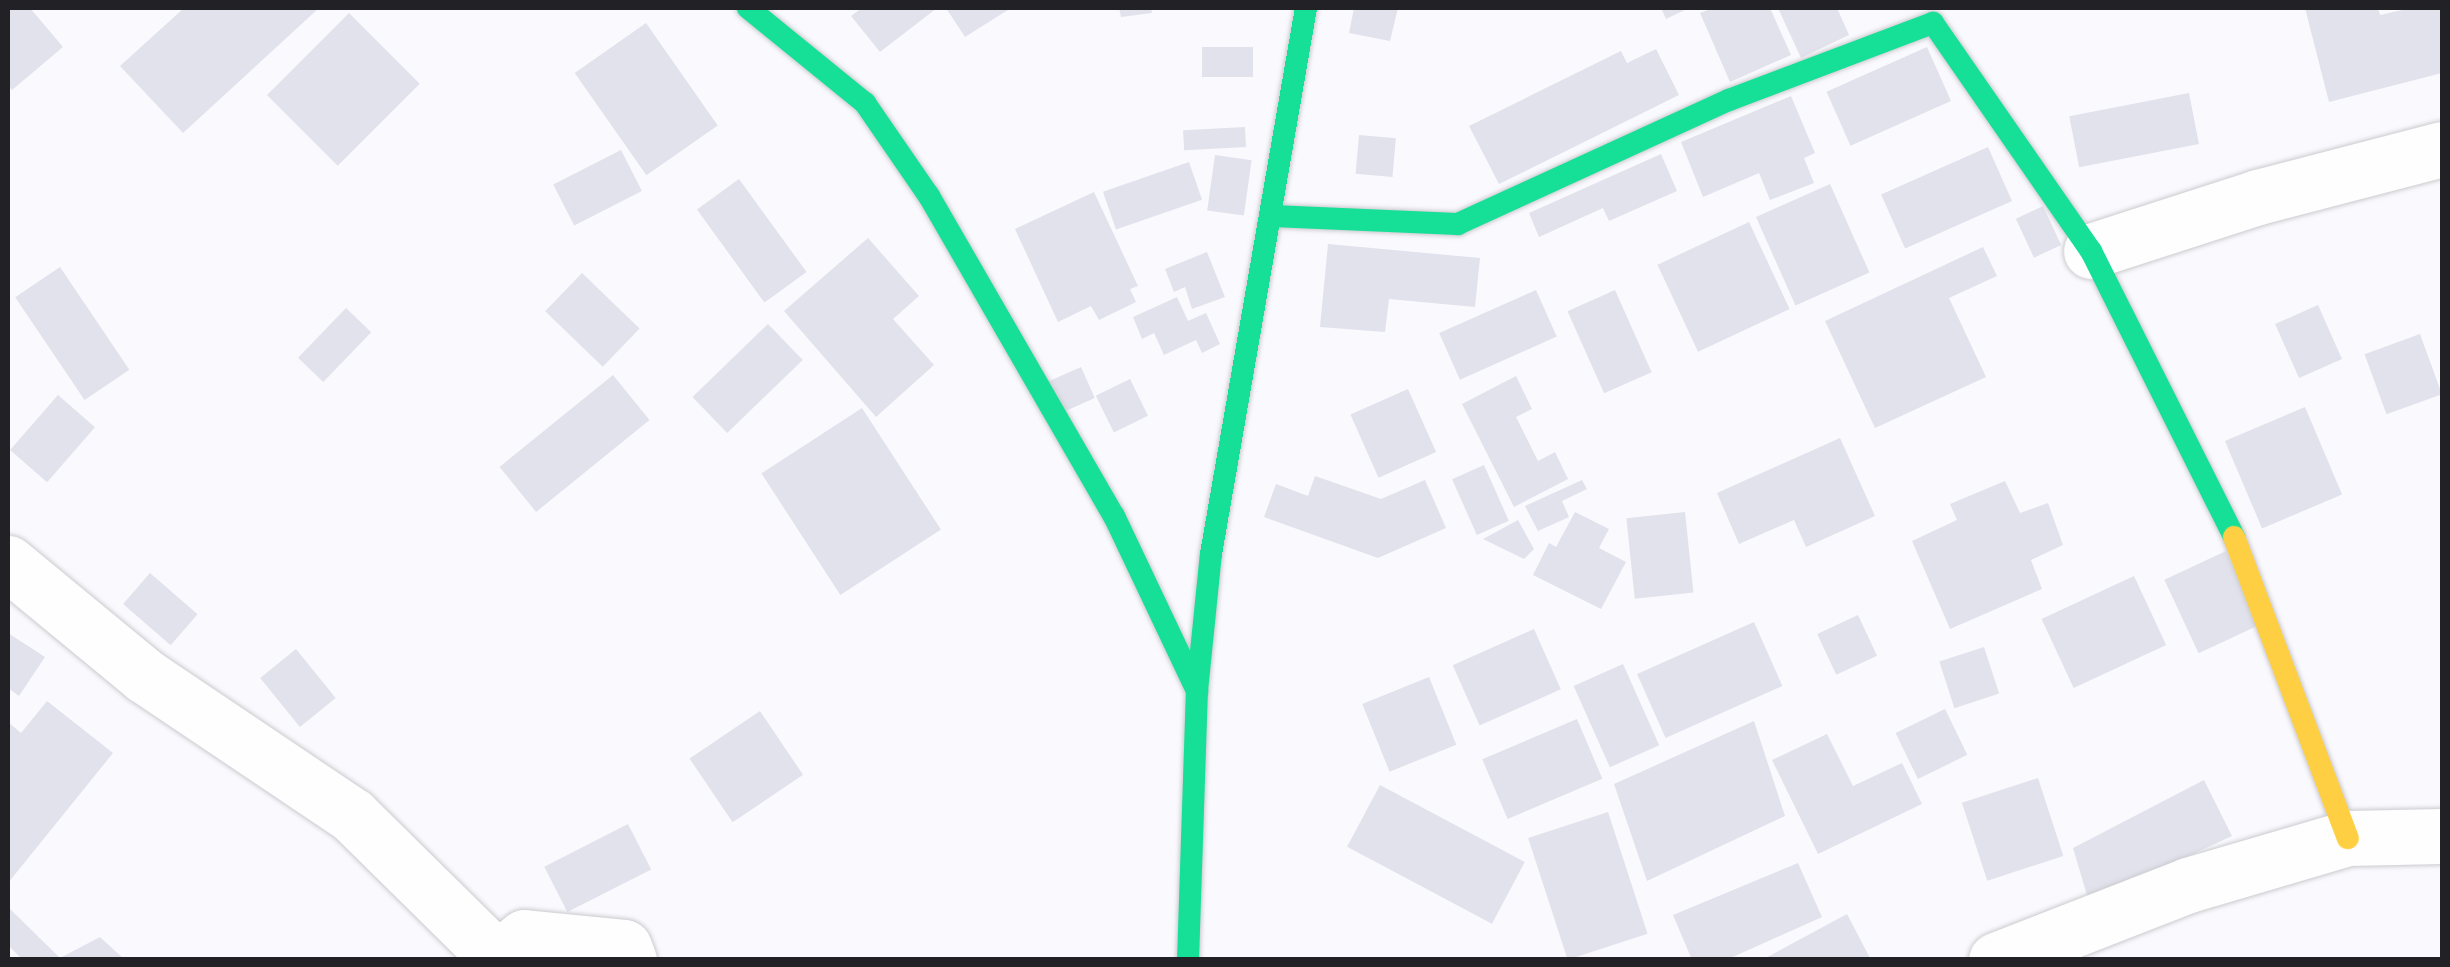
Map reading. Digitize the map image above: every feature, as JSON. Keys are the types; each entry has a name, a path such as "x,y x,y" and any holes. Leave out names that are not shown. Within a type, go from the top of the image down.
{"street":[{"path":"748,8 864,103 929,196 1114,516 1197,691"},
{"path":"1188,960 1197,691 1211,554 1306,8"},
{"path":"1272,216 1458,224 1729,100 1933,24 2092,251 2226,517 2348,838"},
{"path":"2092,251 2258,197 2442,149"},
{"path":"8,563 145,676 352,816 496,959 524,937 624,947 630,960"},
{"path":"1996,960 2188,885 2348,838 2442,836"}],"building":[{"path":"8,8 30,8 63,47 12,90 8,85"},
{"path":"184,8 319,8 183,133 120,66"},
{"path":"862,8 937,8 880,52 851,16"},
{"path":"946,8 1011,8 965,37"},
{"path":"1119,8 1151,8 1152,13 1121,17"},
{"path":"1354,8 1398,8 1390,41 1349,33"},
{"path":"1661,8 1689,8 1666,19"},
{"path":"1713,8 1770,8 1791,55 1730,82 1700,13"},
{"path":"1778,8 1837,8 1849,35 1801,58"},
{"path":"2305,8 2378,8 2380,15 2411,8 2442,8 2442,73 2329,102"},
{"path":"349,13 420,84 338,166 267,95"},
{"path":"646,23 718,125 646,175 575,73"},
{"path":"1202,47 1253,47 1253,77 1202,77"},
{"path":"1927,47 1951,101 1851,146 1827,92"},
{"path":"1656,49 1679,95 1499,184 1469,126 1621,51 1627,63"},
{"path":"2189,93 2199,144 2079,167 2069,116"},
{"path":"1791,96 1815,153 1804,158 1814,183 1770,200 1759,173 1703,197 1681,142"},
{"path":"1245,127 1246,147 1184,150 1183,130"},
{"path":"1359,135 1396,138 1392,177 1356,174"},
{"path":"1988,147 2012,201 1905,248 1881,195"},
{"path":"621,150 642,191 574,225 553,185"},
{"path":"1661,154 1677,191 1609,221 1603,208 1539,237 1529,213"},
{"path":"1215,155 1252,160 1244,216 1207,210"},
{"path":"1189,162 1202,200 1116,229 1103,192"},
{"path":"739,179 807,272 765,303 697,210"},
{"path":"1830,184 1869,273 1795,306 1756,217"},
{"path":"1094,192 1138,286 1130,289 1136,302 1099,320 1091,306 1058,322 1015,229"},
{"path":"2043,206 2061,245 2034,258 2016,219"},
{"path":"1749,222 1790,309 1698,352 1657,265"},
{"path":"868,238 919,296 893,319 934,365 876,417 784,311"},
{"path":"1328,244 1480,258 1475,307 1389,299 1385,332 1320,327"},
{"path":"1983,247 1997,276 1949,298 1986,377 1875,428 1825,321"},
{"path":"1207,252 1225,297 1192,309 1185,287 1174,292 1165,269"},
{"path":"60,267 129,370 85,400 15,297"},
{"path":"582,273 640,329 603,367 545,311"},
{"path":"1536,290 1557,337 1460,380 1439,333"},
{"path":"1615,290 1652,372 1604,393 1567,311"},
{"path":"1177,297 1188,321 1206,313 1220,344 1202,353 1196,340 1164,355 1154,333 1142,339 1133,317"},
{"path":"2318,305 2342,359 2299,378 2275,324"},
{"path":"346,308 371,332 323,382 298,358"},
{"path":"768,324 803,360 727,433 692,397"},
{"path":"2420,334 2442,394 2386,414 2365,354"},
{"path":"1081,367 1095,398 1061,413 1047,382"},
{"path":"613,375 650,420 536,512 500,467"},
{"path":"1516,376 1532,409 1516,417 1538,461 1555,452 1568,479 1514,507 1462,404"},
{"path":"1130,379 1148,416 1114,433 1096,396"},
{"path":"1408,389 1436,452 1379,478 1350,415"},
{"path":"58,395 95,427 47,482 10,450"},
{"path":"2305,407 2342,494 2262,528 2225,441"},
{"path":"862,408 941,530 840,595 761,473"},
{"path":"1840,438 1875,516 1806,547 1794,520 1739,544 1717,493"},
{"path":"1484,465 1509,521 1477,535 1452,479"},
{"path":"1315,476 1381,499 1425,480 1446,528 1378,558 1264,517 1276,484 1308,496"},
{"path":"1582,480 1587,489 1562,501 1569,517 1538,531 1525,506"},
{"path":"2005,481 2020,513 2048,503 2063,545 2031,560 2042,589 1950,629 1912,541 1957,520 1950,504"},
{"path":"1575,512 1609,529 1599,548 1626,562 1601,609 1533,575 1549,543 1556,547"},
{"path":"1685,512 1693,593 1635,599 1626,518"},
{"path":"1518,520 1534,549 1524,559 1483,539"},
{"path":"2226,551 2260,624 2199,653 2164,580"},
{"path":"150,573 198,614 171,645 123,604"},
{"path":"2134,576 2166,645 2074,688 2042,619"},
{"path":"1858,615 1877,656 1836,675 1817,634"},
{"path":"1754,622 1782,686 1666,738 1637,674"},
{"path":"1534,629 1561,689 1480,725 1453,665"},
{"path":"8,633 45,657 19,696 8,688"},
{"path":"1984,647 1999,694 1954,708 1939,662"},
{"path":"296,649 336,698 300,727 260,678"},
{"path":"1623,664 1659,745 1610,767 1574,686"},
{"path":"1429,677 1456,745 1390,772 1362,704"},
{"path":"47,701 113,753 8,883 8,722 21,733"},
{"path":"1945,709 1967,755 1918,779 1896,733"},
{"path":"760,711 803,775 733,822 690,759"},
{"path":"1577,719 1602,779 1508,819 1482,759"},
{"path":"1754,721 1785,816 1647,881 1614,784"},
{"path":"1827,734 1853,786 1902,763 1922,804 1818,854 1772,760"},
{"path":"2038,778 2063,856 1987,881 1962,803"},
{"path":"2204,780 2232,836 2089,902 2073,848"},
{"path":"1380,785 1525,862 1492,924 1347,847"},
{"path":"1608,812 1648,934 1568,960 1528,838"},
{"path":"628,824 651,869 567,912 544,867"},
{"path":"1798,863 1822,917 1726,960 1692,960 1673,915"},
{"path":"8,907 60,958 100,937 125,960 23,960 8,945"},
{"path":"1847,914 1871,960 1762,960"}],"traffic: fast":[{"path":"748,8 865,103 929,196 1114,516 1197,691"},
{"path":"1188,960 1197,691 1211,554 1306,8"},
{"path":"1272,216 1458,224 1729,100 1933,23 2091,251 2234,537"}],"traffic: slow":[{"path":"2234,537 2348,838"}]}
